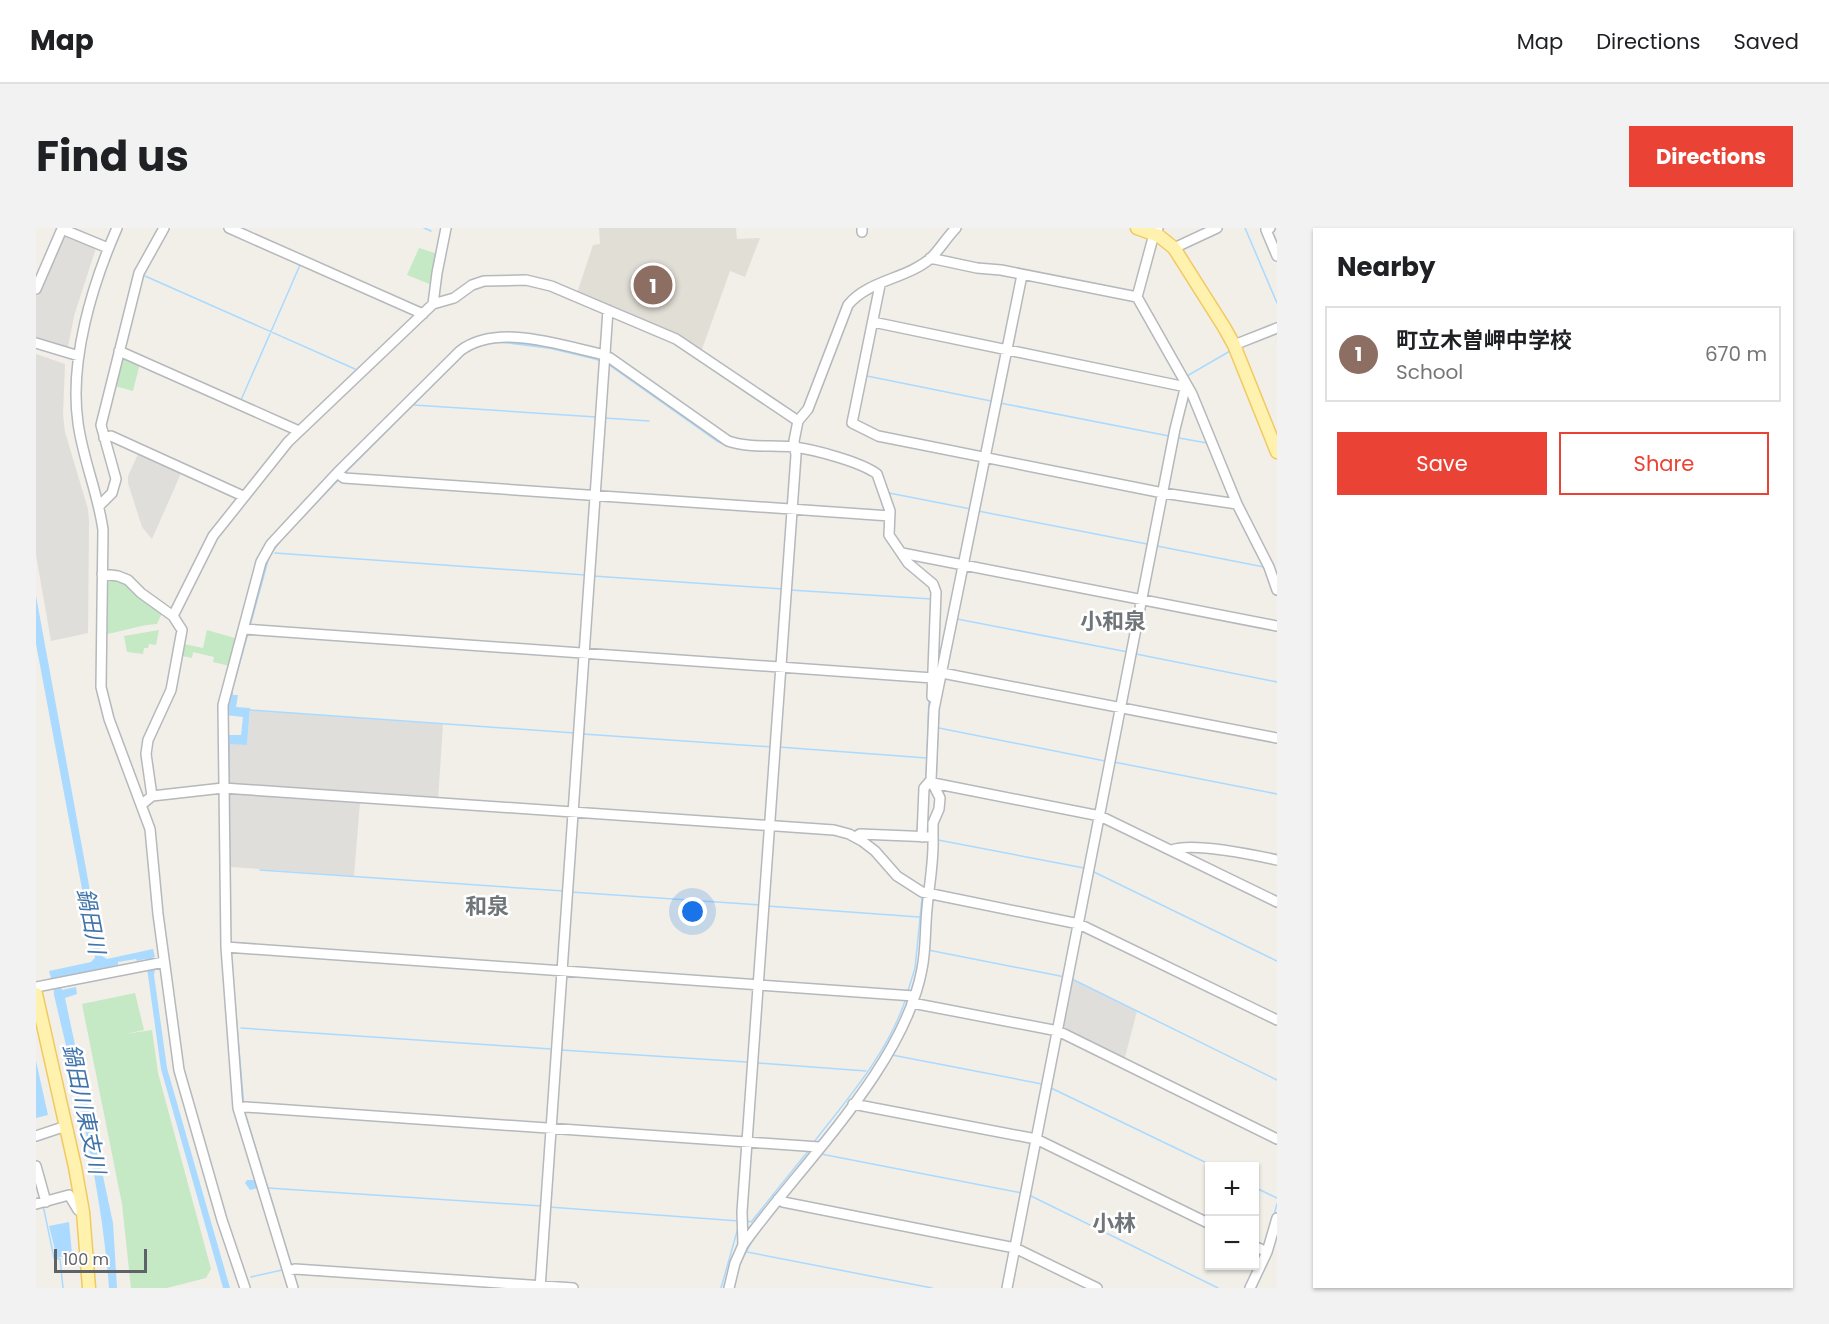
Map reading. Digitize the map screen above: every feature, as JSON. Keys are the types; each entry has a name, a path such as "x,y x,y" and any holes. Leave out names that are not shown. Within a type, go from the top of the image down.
{"main road":[{"path":"1150,231 1174,248 1234,345 1277,453"},
{"path":"36,994 83,1212 89,1288"}],"street":[{"path":"117,228 108,248 84,326 79,356 78,422 82,446 100,505 103,530 101,687 109,719 150,830 155,963 184,1087 244,1288"},
{"path":"100,505 112,493 117,479 107,437 101,425 139,273 164,228"},
{"path":"229,228 423,314"},
{"path":"433,304 436,273 446,228"},
{"path":"743,1245 742,1212 796,451 794,441 798,421 808,409 848,305 857,295 913,269 930,258 956,228"},
{"path":"1174,248 1217,228"},
{"path":"1270,228 1266,230 1277,256"},
{"path":"36,289 62,229 108,248"},
{"path":"1150,231 1134,296 1185,387 1234,504 1269,567 1277,590"},
{"path":"930,258 1021,277 1134,296"},
{"path":"934,709 1021,277"},
{"path":"173,616 213,536 288,442 433,304 454,298 479,282 516,280 551,286 676,339 798,421"},
{"path":"880,285 875,322 852,423 879,436 1161,492 1234,504"},
{"path":"540,1287 608,310"},
{"path":"875,322 1185,387"},
{"path":"1234,345 1277,328"},
{"path":"293,1288 291,1270 260,1182 242,1107 229,947 227,788 223,705 247,629 261,562 268,548 460,351 484,339 503,337 550,343 605,359 610,358 728,441 856,463 873,470 879,476 890,511 889,535 908,562 935,588 934,783 940,798 939,809 933,823 934,855 922,968 913,999 896,1039 869,1082 743,1245 735,1263 729,1288"},
{"path":"36,343 79,356"},
{"path":"121,352 299,432"},
{"path":"1007,1288 1161,492 1185,387"},
{"path":"107,437 243,496"},
{"path":"340,475 595,496 890,516"},
{"path":"902,553 1277,626"},
{"path":"102,574 123,577 149,600 173,616 181,626 182,636 171,690 148,740 146,754 152,796"},
{"path":"247,629 933,678"},
{"path":"942,673 1277,738"},
{"path":"922,837 924,788 934,783 1100,816 1277,902"},
{"path":"141,805 152,796 227,788 834,830 855,837 875,851 903,881 916,889 930,894 1079,924 1277,1020"},
{"path":"855,837 860,834 933,837"},
{"path":"1172,850 1186,847 1253,854 1277,860"},
{"path":"229,947 759,984 913,999 1058,1031 1277,1139"},
{"path":"36,987 155,963"},
{"path":"853,1104 1036,1139 1205,1222"},
{"path":"242,1107 819,1147"},
{"path":"36,1136 66,1126"},
{"path":"36,1166 41,1203 69,1195 78,1210 83,1212"},
{"path":"778,1199 783,1202 1015,1248 1097,1288"},
{"path":"1250,1288 1277,1218"},
{"path":"291,1270 573,1288"}],"shaded area":[{"path":"599,228 736,228 737,239 760,238 745,277 730,271 701,352 577,293 593,245 600,244"},
{"path":"68,235 96,248 74,316 68,347 36,337 36,296 60,238"},
{"path":"36,354 65,364 63,415 65,432 88,509 89,521 88,633 51,641 36,555"},
{"path":"139,452 182,471 152,539 142,527 128,483 128,476"},
{"path":"250,710 443,724 438,800 230,785 230,743 247,745"},
{"path":"230,793 360,802 354,876 231,867"},
{"path":"1071,979 1137,1011 1124,1061 1061,1029"}],"green space":[{"path":"419,248 438,254 432,285 407,275"},
{"path":"123,356 140,363 133,391 115,386"},
{"path":"115,578 121,579 162,613 157,624 107,634 108,582"},
{"path":"159,630 156,645 149,644 148,648 144,648 143,654 127,652 124,636"},
{"path":"207,630 238,639 230,666 213,662 214,657 193,652 192,658 182,656 184,644 203,648"},
{"path":"135,993 144,1030 125,1034 152,1030 158,1073 211,1269 206,1278 167,1288 131,1288 122,1204 82,1004"}],"water":[{"path":"490,341 551,346 581,353 609,363 723,443 744,448 772,449 812,455 743,450 725,446 608,365 596,360 550,349 501,343 483,344 464,355 343,476 282,540 270,556 233,690 233,695 238,695 236,707 250,708 247,745 230,744 231,949 245,1110 299,1288 297,1288 266,1187 264,1184 250,1190 245,1183 247,1180 258,1180 264,1177 242,1106 229,950 226,735 241,735 243,717 225,715 226,705 269,552 341,474 463,354 475,345"},
{"path":"812,455 842,462 867,472 876,478 887,512 874,477"},
{"path":"36,596 102,956 107,959 153,949 154,975 167,1068 230,1288 223,1288 161,1069 146,961 136,959 59,978 62,990 76,987 77,994 65,998 113,1223 117,1288 109,1288 95,1177 54,995 53,979 49,971 91,962 95,958 36,644"},
{"path":"36,1061 48,1115 36,1118"},
{"path":"69,1222 72,1254 57,1258 49,1226"}],"waterway":[{"path":"424,228 431,231"},
{"path":"1245,228 1277,303"},
{"path":"241,400 300,265"},
{"path":"145,276 355,369"},
{"path":"1187,376 1230,351"},
{"path":"867,376 991,401"},
{"path":"1000,403 1169,436"},
{"path":"414,405 596,417"},
{"path":"605,418 649,421"},
{"path":"1179,438 1207,443"},
{"path":"889,493 971,509"},
{"path":"978,511 1147,544"},
{"path":"1157,546 1264,567"},
{"path":"275,553 585,575"},
{"path":"593,576 783,589"},
{"path":"790,590 932,599"},
{"path":"957,619 1128,652"},
{"path":"1136,654 1277,682"},
{"path":"920,788 926,777 929,699"},
{"path":"936,780 939,707"},
{"path":"250,710 575,733"},
{"path":"939,728 1105,761"},
{"path":"583,734 773,747"},
{"path":"779,747 927,758"},
{"path":"1114,762 1277,794"},
{"path":"917,833 919,802"},
{"path":"938,840 1084,868"},
{"path":"928,842 928,852"},
{"path":"260,870 564,891"},
{"path":"1094,872 1277,961"},
{"path":"571,892 761,905"},
{"path":"908,991 915,968 922,898"},
{"path":"767,906 919,917"},
{"path":"928,950 1065,977"},
{"path":"1072,979 1277,1080"},
{"path":"814,1142 877,1057 905,1001"},
{"path":"241,1028 551,1049"},
{"path":"561,1050 747,1062"},
{"path":"892,1055 1042,1084"},
{"path":"757,1063 866,1071"},
{"path":"1051,1088 1205,1162"},
{"path":"747,1221 751,1222 809,1150"},
{"path":"821,1154 1022,1193"},
{"path":"268,1188 542,1206"},
{"path":"1259,1189 1277,1198"},
{"path":"1029,1195 1218,1288"},
{"path":"1274,1215 1277,1204"},
{"path":"43,1205 54,1258 60,1259 63,1288"},
{"path":"549,1207 739,1221"},
{"path":"721,1288 738,1228"},
{"path":"734,1288 739,1265 755,1236"},
{"path":"747,1252 932,1288"},
{"path":"251,1277 282,1270"}],"place":[{"name":"町立木曽岬中学校","path":"653,285"}],"district":[{"name":"小和泉","path":"1113,621"},
{"name":"和泉","path":"487,906"},
{"name":"小林","path":"1114,1223"}],"water label":[{"name":"鍋田川","path":"91,921"},
{"name":"鍋田川東支川","path":"84,1109"}]}
